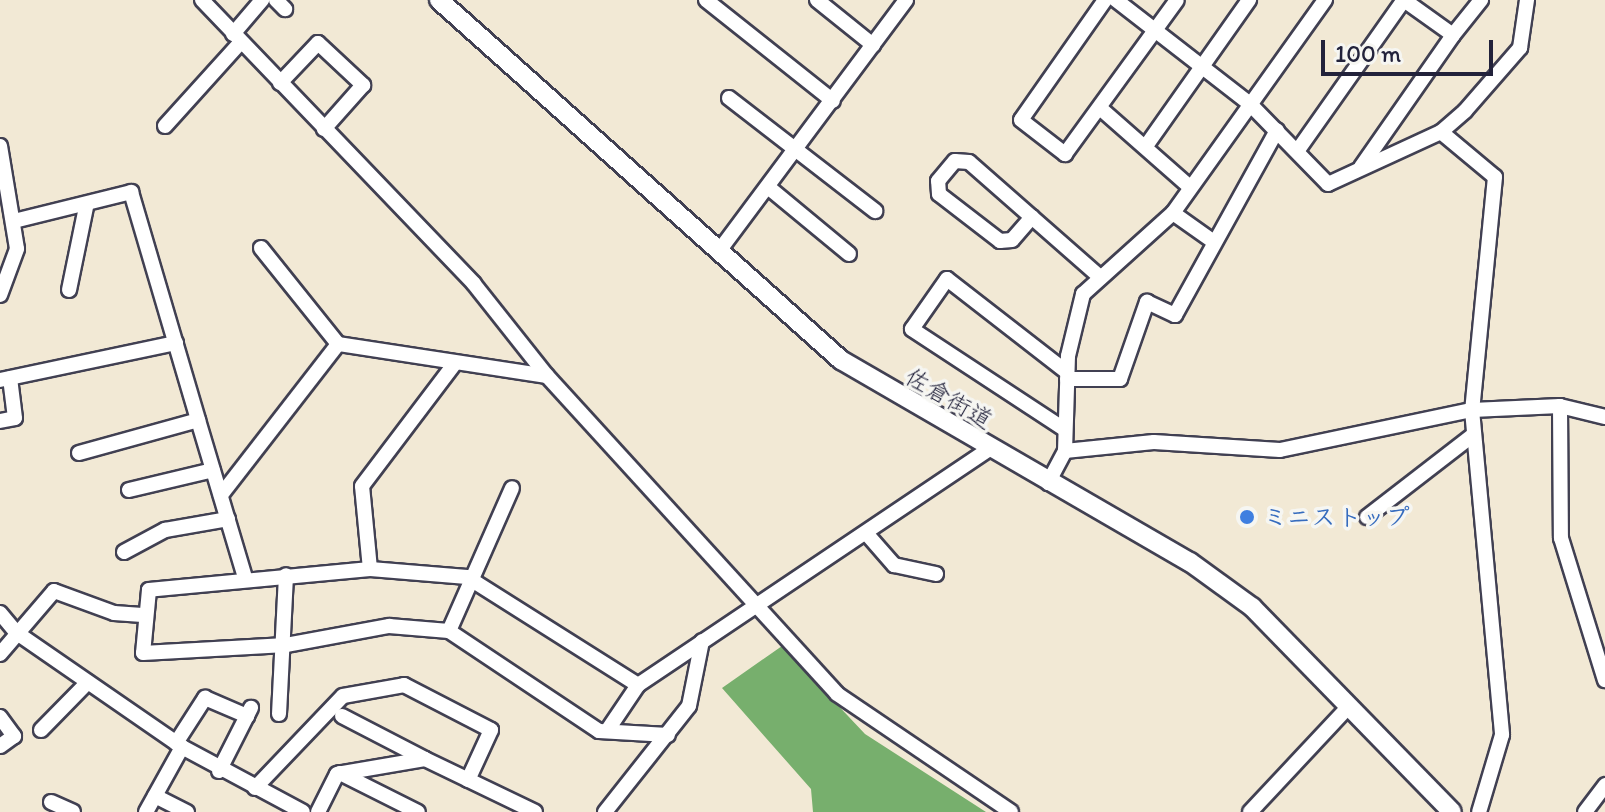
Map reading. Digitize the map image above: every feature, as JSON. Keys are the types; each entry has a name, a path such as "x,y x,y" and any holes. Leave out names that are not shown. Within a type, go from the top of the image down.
{"main road":[{"name":"佐倉街道","path":"439,0 841,360 1223,585 1350,705 1452,812"}],"street":[{"path":"202,0 474,284 547,376 755,607 871,723 1011,812"},
{"path":"165,126 237,38 262,0"},
{"path":"706,0 833,101"},
{"path":"817,0 873,45"},
{"path":"719,251 906,0"},
{"path":"1105,0 1021,120 1065,154 1177,0"},
{"path":"1116,0 1249,103 1328,184 1441,132 1520,48 1527,0"},
{"path":"1146,146 1249,0"},
{"path":"1048,483 1065,451 1067,376 1078,307 1100,277 1173,213 1325,0"},
{"path":"1298,150 1404,0 1453,35"},
{"path":"1361,167 1481,0"},
{"path":"280,83 318,43 363,85 324,129"},
{"path":"729,98 875,211"},
{"path":"1100,108 1190,187"},
{"path":"1064,429 912,329 947,279 1067,376 1120,379 1147,302 1175,315 1277,130"},
{"path":"1441,132 1495,177 1472,410 1502,735 1479,812"},
{"path":"0,146 6,208 14,221 17,249 0,295"},
{"path":"1032,217 1012,240 1000,241 939,194 938,181 955,161 969,162 1032,217 1100,277"},
{"path":"768,187 849,254"},
{"path":"14,221 86,207 131,192 245,578"},
{"path":"69,290 86,207"},
{"path":"1173,213 1214,242"},
{"path":"261,248 338,344 547,376"},
{"path":"0,421 15,418 5,379 176,343"},
{"path":"221,495 338,344"},
{"path":"370,569 362,486 455,363"},
{"path":"1560,406 1561,538 1605,680"},
{"path":"1065,451 1154,442 1280,450 1472,410 1560,406 1605,417"},
{"path":"79,453 198,420"},
{"path":"1367,517 1473,435"},
{"path":"607,731 638,685 989,449"},
{"path":"129,490 213,470"},
{"path":"449,631 467,577 512,488"},
{"path":"124,552 165,530 228,519"},
{"path":"866,533 894,565 936,574"},
{"path":"638,685 467,577 370,569 245,578 149,590 143,653 286,645 389,626 449,631 607,731 668,735"},
{"path":"279,714 286,645 286,575"},
{"path":"0,654 54,591 64,589 114,613 146,615"},
{"path":"0,613 17,633 179,745 219,771 303,812"},
{"path":"605,812 668,735 695,693 702,641"},
{"path":"41,730 88,682"},
{"path":"255,788 343,696 404,685 491,730 468,780"},
{"path":"146,812 205,698 249,712 219,771"},
{"path":"1250,812 1350,705"},
{"path":"342,716 535,812"},
{"path":"0,717 14,736 0,746"},
{"path":"340,773 425,759"},
{"path":"318,812 340,773"},
{"path":"340,773 418,812"},
{"path":"1585,812 1605,785"},
{"path":"155,796 187,812"},
{"path":"51,802 73,812"}],"green space":[{"path":"782,646 865,734 986,812 813,812 811,789 722,688"}],"place":[{"name":"ミニストップ","path":"1247,517"}]}
